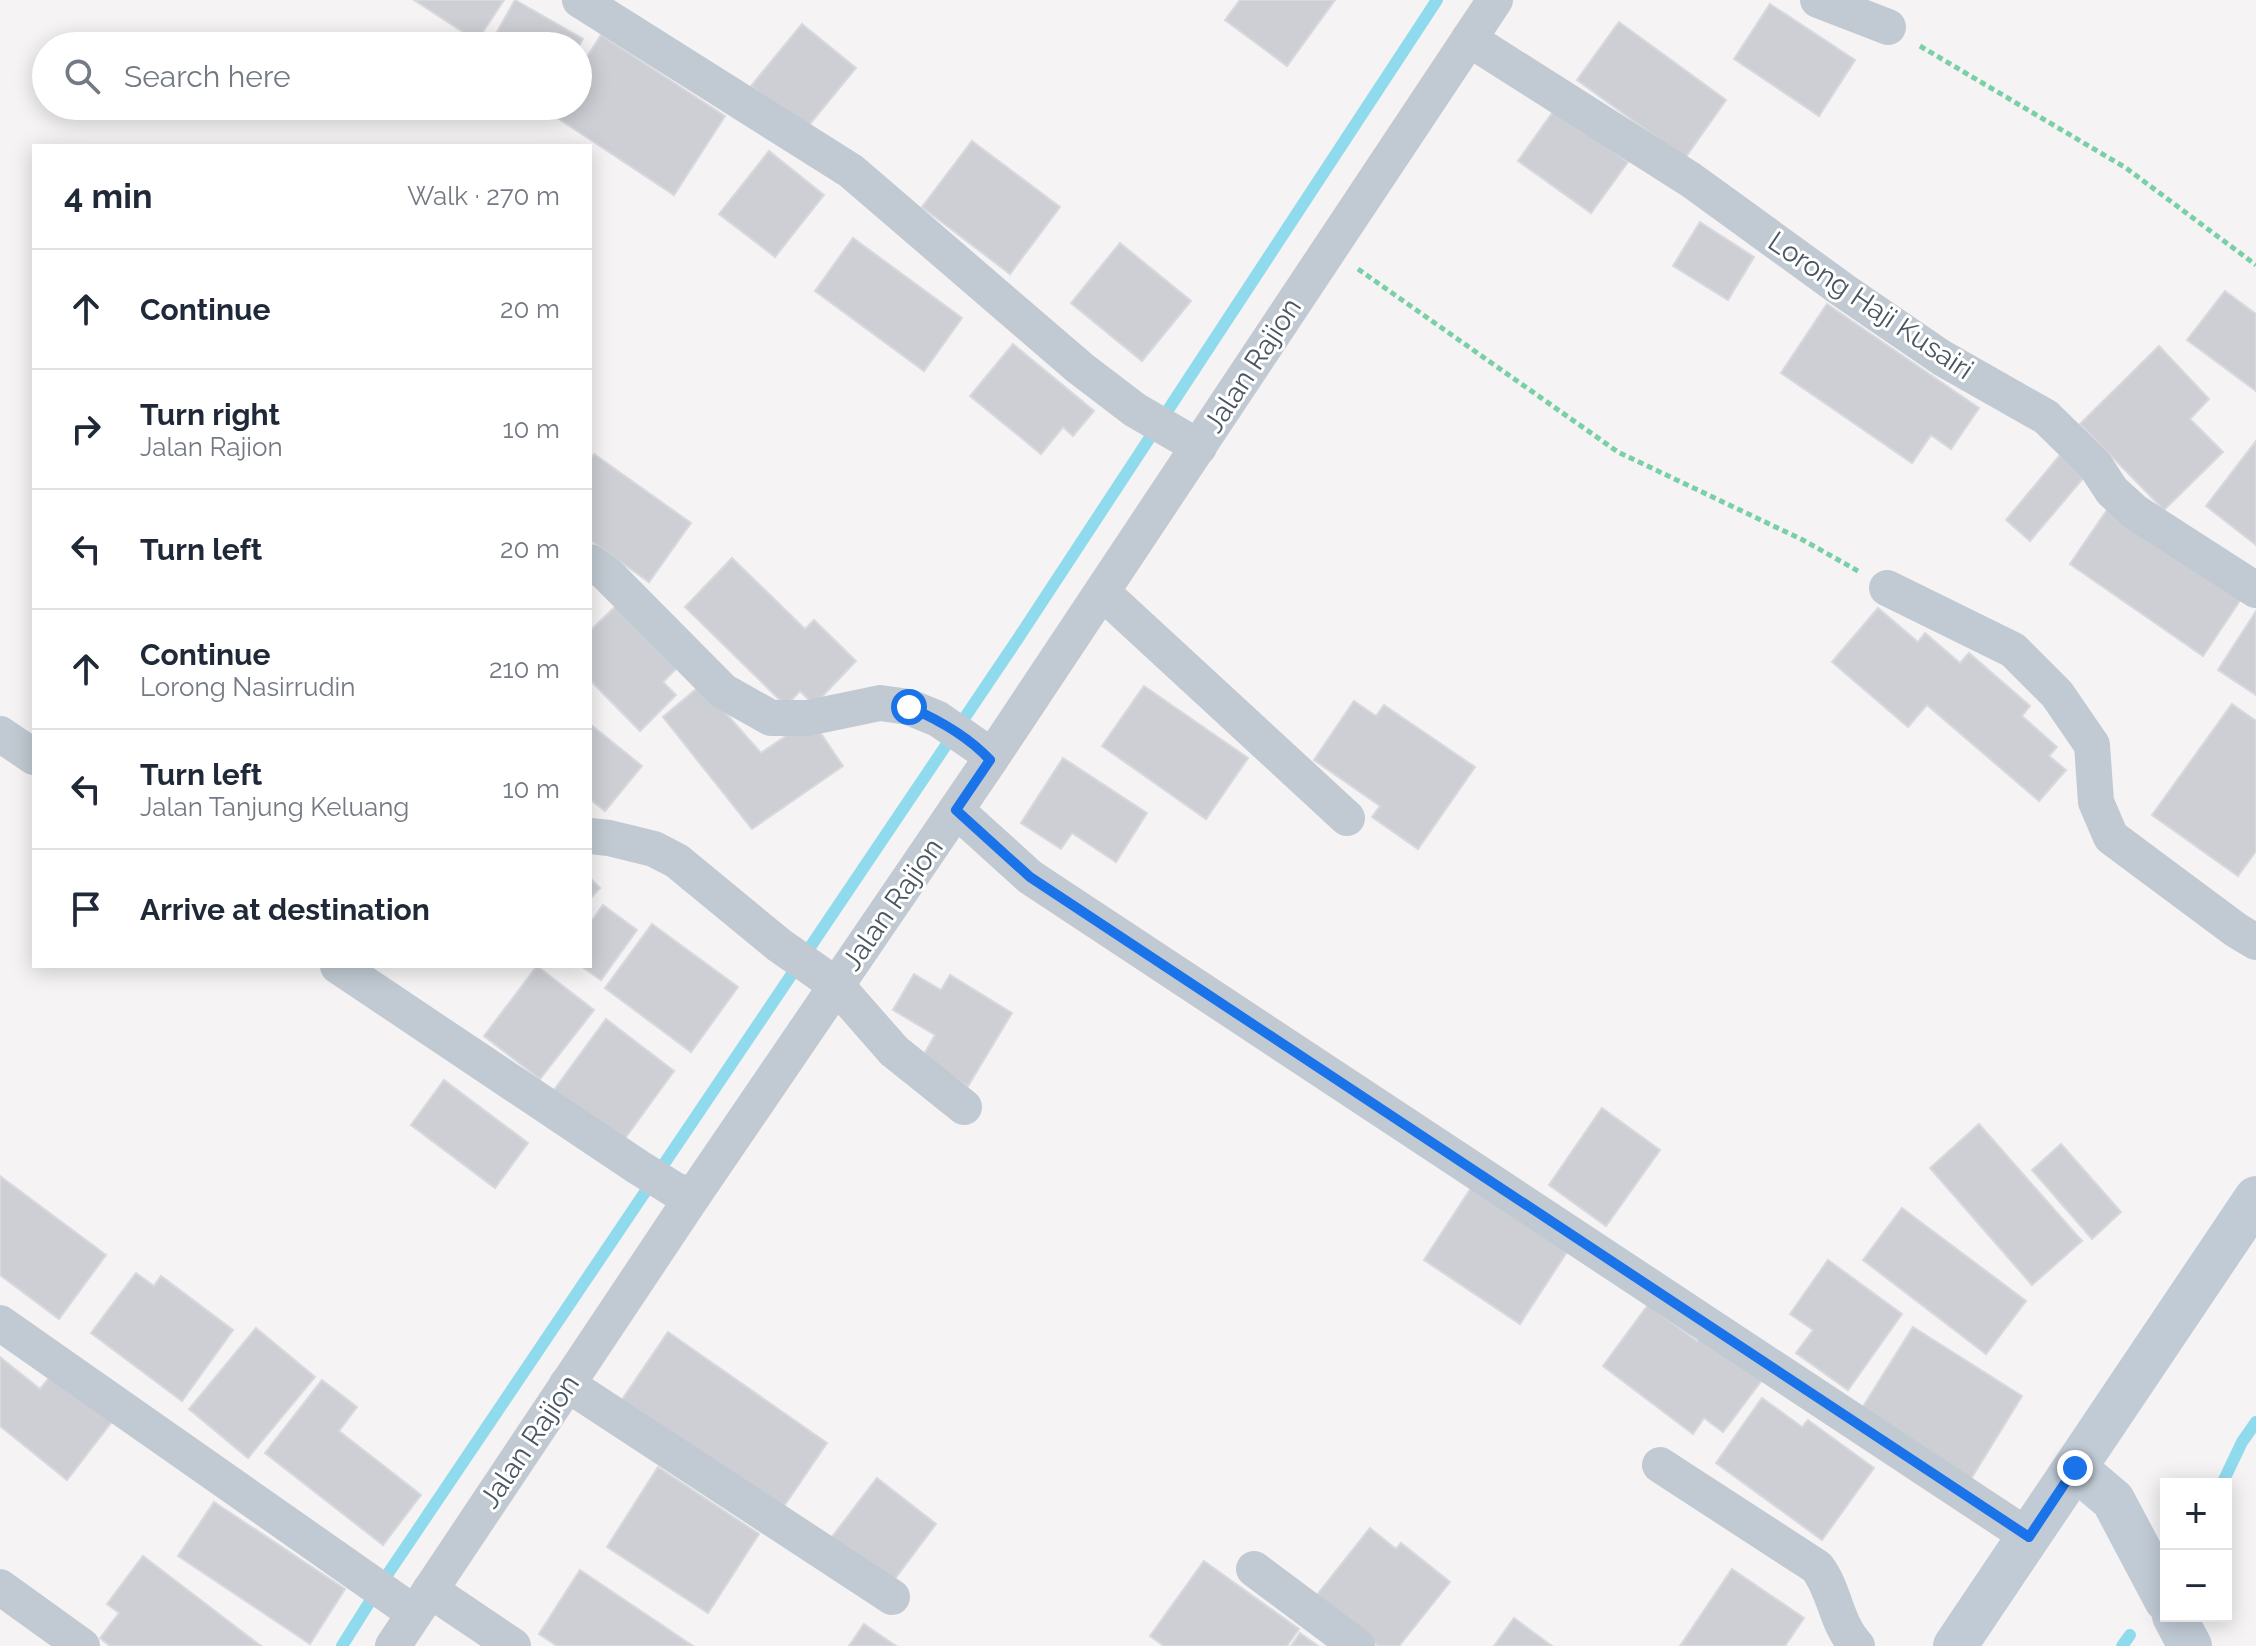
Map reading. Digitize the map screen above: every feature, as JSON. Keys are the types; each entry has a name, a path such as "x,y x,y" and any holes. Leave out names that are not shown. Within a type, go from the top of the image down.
{"main road":[{"path":"1955,1646 2256,1198"},
{"path":"2075,1468 2113,1500 2160,1589"},
{"path":"2177,1622 2190,1646"}],"street":[{"path":"580,0 851,171 1080,368 1135,410 1189,441"},
{"name":"Jalan Rajion","path":"393,1646 414,1601 576,1389 684,1193 828,980 956,810 985,754 1102,592 1189,441 1479,44 1495,0"},
{"path":"1818,0 1888,27"},
{"name":"Lorong Haji Kusairi","path":"1479,44 1691,180 1942,358 2046,417 2095,465 2112,491 2135,512 2256,590"},
{"path":"592,563 606,573 723,691 771,718 808,718 880,703 909,707 938,719 985,754"},
{"path":"1887,588 2013,650 2057,694 2092,745 2096,802 2111,837 2256,942"},
{"path":"1102,592 1347,818"},
{"path":"0,734 32,756"},
{"path":"956,810 1030,877 2029,1537"},
{"path":"592,836 654,849 677,861 779,945 828,980 894,1051 964,1107"},
{"path":"341,968 638,1167 684,1193"},
{"path":"0,1323 362,1577 513,1646"},
{"path":"576,1389 892,1597"},
{"path":"1660,1465 1817,1567 1827,1580 1844,1631 1857,1646"},
{"path":"1254,1569 1357,1646"},
{"path":"0,1587 82,1646"}],"path":[{"path":"1888,27 2126,168 2256,265"},
{"path":"1329,248 1618,452 1803,540 1887,588"}],"building":[{"path":"414,0 504,0 483,32 463,32"},
{"path":"515,0 571,32 497,32"},
{"path":"1240,0 1335,0 1287,66 1225,20"},
{"path":"1770,4 1855,60 1819,116 1734,59"},
{"path":"1619,22 1726,100 1685,158 1577,80"},
{"path":"802,24 856,68 805,130 751,86"},
{"path":"601,35 725,116 674,195 561,120 592,120 592,49"},
{"path":"1555,109 1628,162 1591,213 1518,161"},
{"path":"972,141 1060,207 1010,274 922,207"},
{"path":"769,151 824,195 775,257 719,214"},
{"path":"1700,222 1754,257 1728,300 1673,266"},
{"path":"853,238 962,318 924,371 815,291"},
{"path":"1120,243 1191,301 1142,361 1071,303"},
{"path":"2225,291 2256,314 2256,391 2187,340"},
{"path":"1827,304 1979,408 1951,449 1931,435 1912,463 1781,373"},
{"path":"1013,344 1094,411 1073,436 1063,427 1041,454 970,396"},
{"path":"2159,346 2209,399 2190,419 2223,452 2164,510 2080,424"},
{"path":"2256,441 2256,545 2206,506"},
{"path":"594,454 691,523 649,582 592,541"},
{"path":"2060,455 2085,476 2030,541 2006,520"},
{"path":"2109,507 2241,599 2203,656 2070,564"},
{"path":"732,558 805,629 814,620 856,661 814,705 800,691 786,706 685,607"},
{"path":"617,605 678,667 663,682 676,695 640,731 592,682 592,629"},
{"path":"1878,608 1918,642 1925,633 1960,663 1969,653 2030,706 2022,716 2057,747 2049,756 2066,770 2039,801 1927,705 1908,727 1832,662"},
{"path":"2256,611 2256,695 2218,670"},
{"path":"701,685 761,753 811,719 843,766 752,829 663,717"},
{"path":"1144,686 1248,758 1206,819 1102,746"},
{"path":"1354,701 1376,716 1384,705 1475,767 1418,849 1372,817 1380,806 1314,760"},
{"path":"2232,704 2256,721 2256,851 2238,876 2152,815"},
{"path":"592,726 642,766 605,811 592,801"},
{"path":"1063,758 1147,813 1116,862 1072,833 1061,849 1021,823"},
{"path":"592,880 600,888 592,897"},
{"path":"603,905 637,930 601,980 584,968 592,968 592,920"},
{"path":"652,924 738,987 691,1052 605,988"},
{"path":"535,968 594,1010 540,1079 484,1036"},
{"path":"914,974 941,990 950,975 1012,1013 968,1086 922,1058 935,1035 893,1010"},
{"path":"606,1019 674,1071 623,1141 554,1090"},
{"path":"444,1080 528,1143 495,1188 411,1125"},
{"path":"1602,1108 1660,1150 1606,1226 1549,1185"},
{"path":"1979,1124 2082,1241 2032,1285 1930,1168"},
{"path":"2061,1144 2121,1212 2092,1239 2032,1170"},
{"path":"0,1176 106,1255 59,1319 0,1275"},
{"path":"1471,1188 1567,1252 1520,1324 1424,1260"},
{"path":"1902,1208 2026,1301 1986,1354 1863,1260"},
{"path":"1828,1260 1902,1314 1848,1390 1796,1353 1813,1330 1790,1314"},
{"path":"136,1273 154,1286 161,1276 233,1330 182,1401 91,1333"},
{"path":"1648,1305 1697,1341 1705,1330 1765,1376 1723,1432 1704,1418 1693,1434 1603,1366"},
{"path":"1913,1327 2022,1396 1969,1482 1859,1413"},
{"path":"256,1328 315,1377 248,1458 189,1409"},
{"path":"668,1332 827,1443 780,1512 621,1401"},
{"path":"0,1357 40,1389 53,1373 114,1419 67,1480 0,1426"},
{"path":"322,1380 357,1407 339,1431 421,1495 383,1545 265,1453"},
{"path":"1762,1398 1802,1427 1808,1420 1874,1468 1822,1540 1716,1463"},
{"path":"658,1467 759,1534 708,1613 607,1547"},
{"path":"877,1478 936,1524 888,1588 828,1542"},
{"path":"214,1502 345,1589 310,1644 178,1556"},
{"path":"1370,1528 1396,1549 1401,1543 1450,1582 1399,1646 1378,1646 1316,1596"},
{"path":"143,1556 261,1646 110,1646 100,1638 119,1613 107,1604"},
{"path":"1204,1561 1299,1629 1287,1646 1164,1646 1150,1636"},
{"path":"1732,1569 1804,1618 1785,1646 1680,1646"},
{"path":"580,1570 693,1646 557,1646 539,1634"},
{"path":"1514,1618 1552,1646 1494,1646"},
{"path":"864,1624 896,1646 849,1646"},
{"path":"1300,1633 1318,1646 1291,1646"}],"waterway":[{"path":"342,1646 1019,637 1437,0"},
{"path":"2225,1478 2242,1442 2256,1422"},
{"path":"2122,1646 2130,1635"}],"route":[{"path":"909,707 938,719 980,748 990,760 956,810 1030,877 2029,1537 2075,1468"}]}
